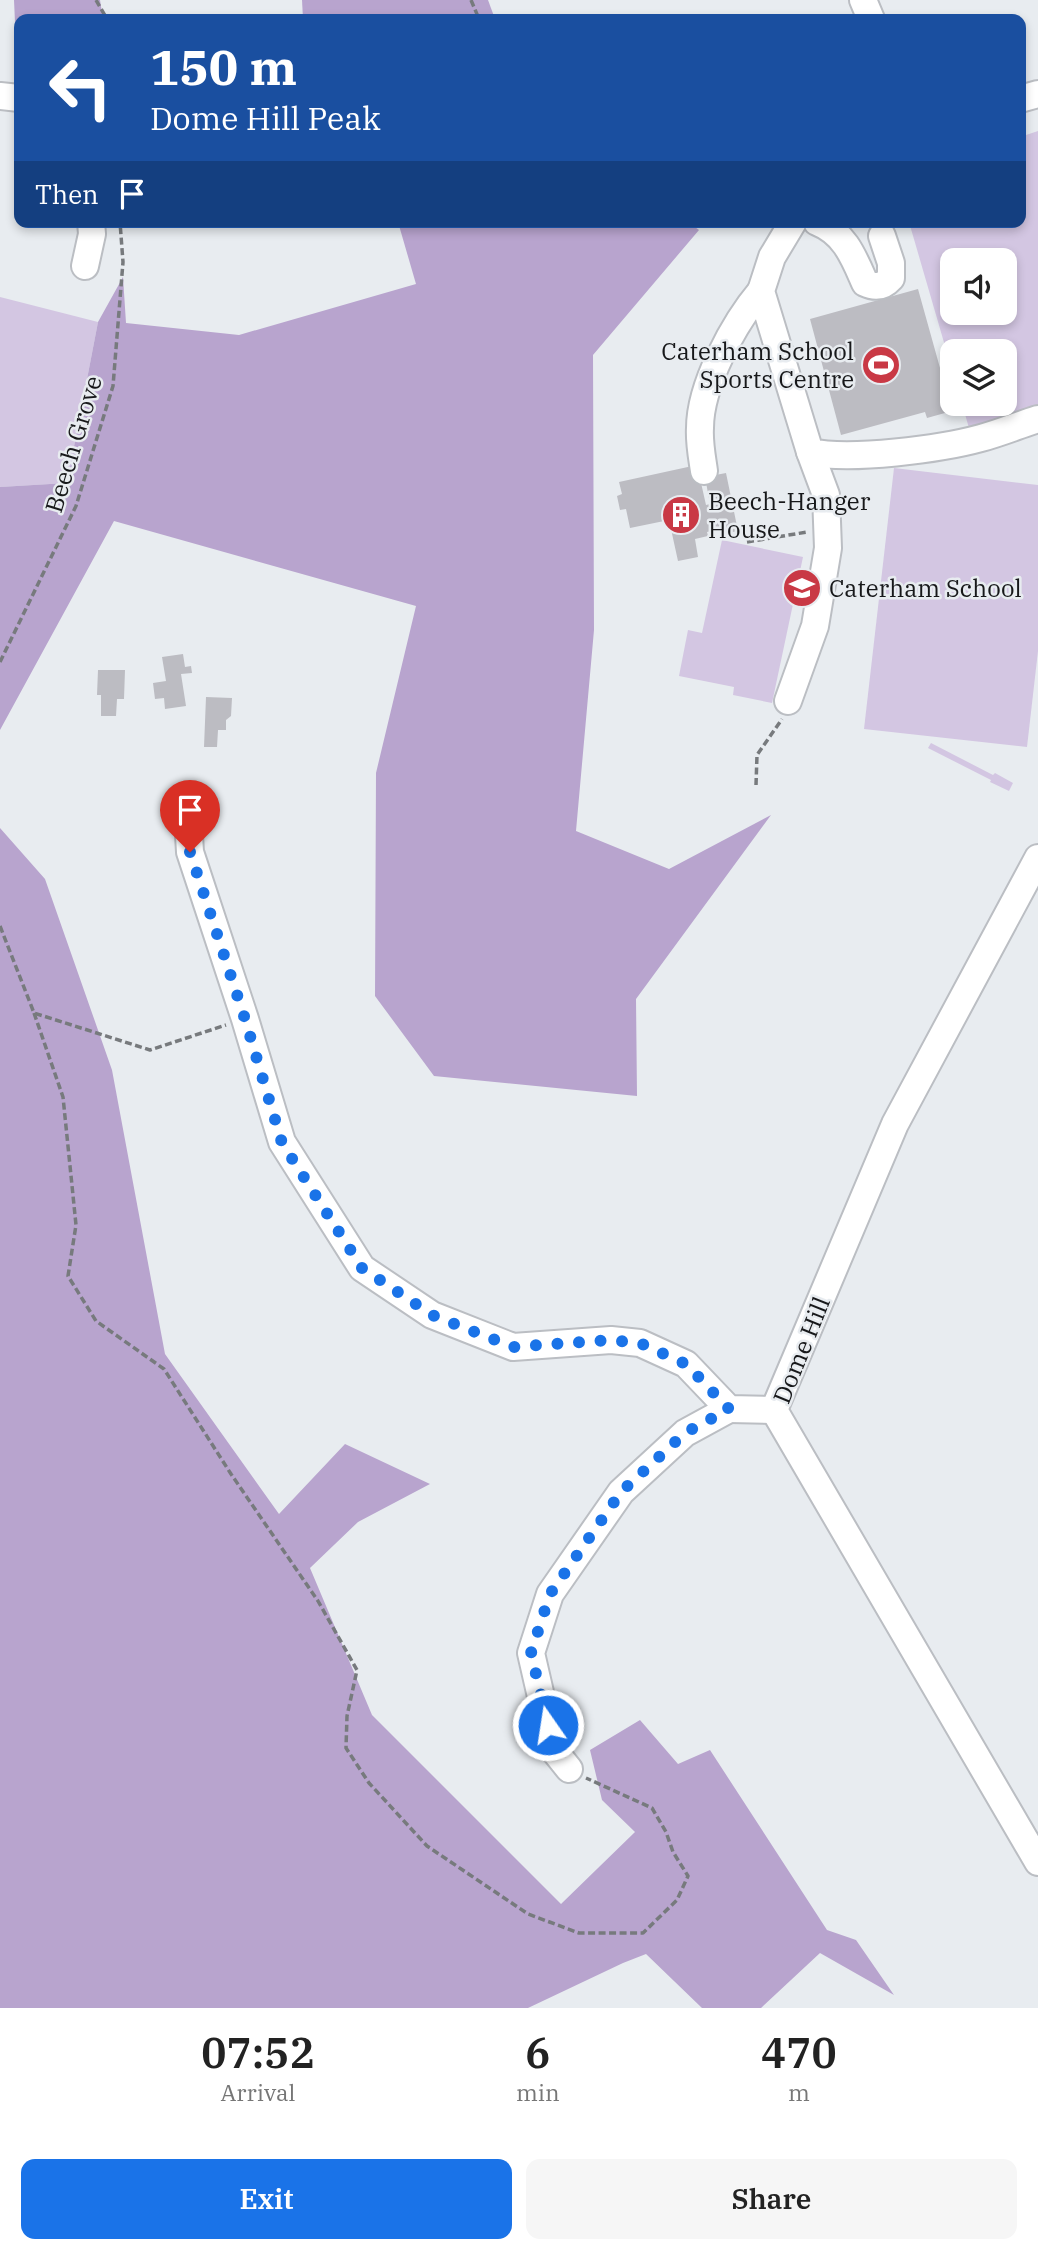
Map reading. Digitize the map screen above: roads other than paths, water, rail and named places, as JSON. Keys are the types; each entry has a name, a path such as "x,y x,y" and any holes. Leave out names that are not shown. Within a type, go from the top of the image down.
{"street":[{"path":"85,266 92,228"},
{"path":"704,471 699,426 705,394 720,357 742,317 761,291 772,257 789,228"},
{"path":"828,228 845,242 855,259 864,284 874,288 886,284 891,278 891,263 882,236"},
{"path":"761,291 810,452 826,495 828,548 815,626 788,701"},
{"path":"810,452 826,456 893,452 956,443 983,438 1038,419"},
{"path":"188,818 190,852 245,1019 282,1143 362,1268 432,1315 513,1347 611,1340 640,1343 686,1364 729,1409"},
{"name":"Dome Hill","path":"1038,858 895,1124 774,1410 1038,1862"},
{"path":"569,1769 553,1749 531,1653 550,1594 621,1492 685,1433 729,1409 774,1410"}],"place":[{"name":"Caterham School Sports Centre","path":"881,365"},
{"name":"Beech-Hanger House","path":"681,515"},
{"name":"Caterham School","path":"802,588"}]}
